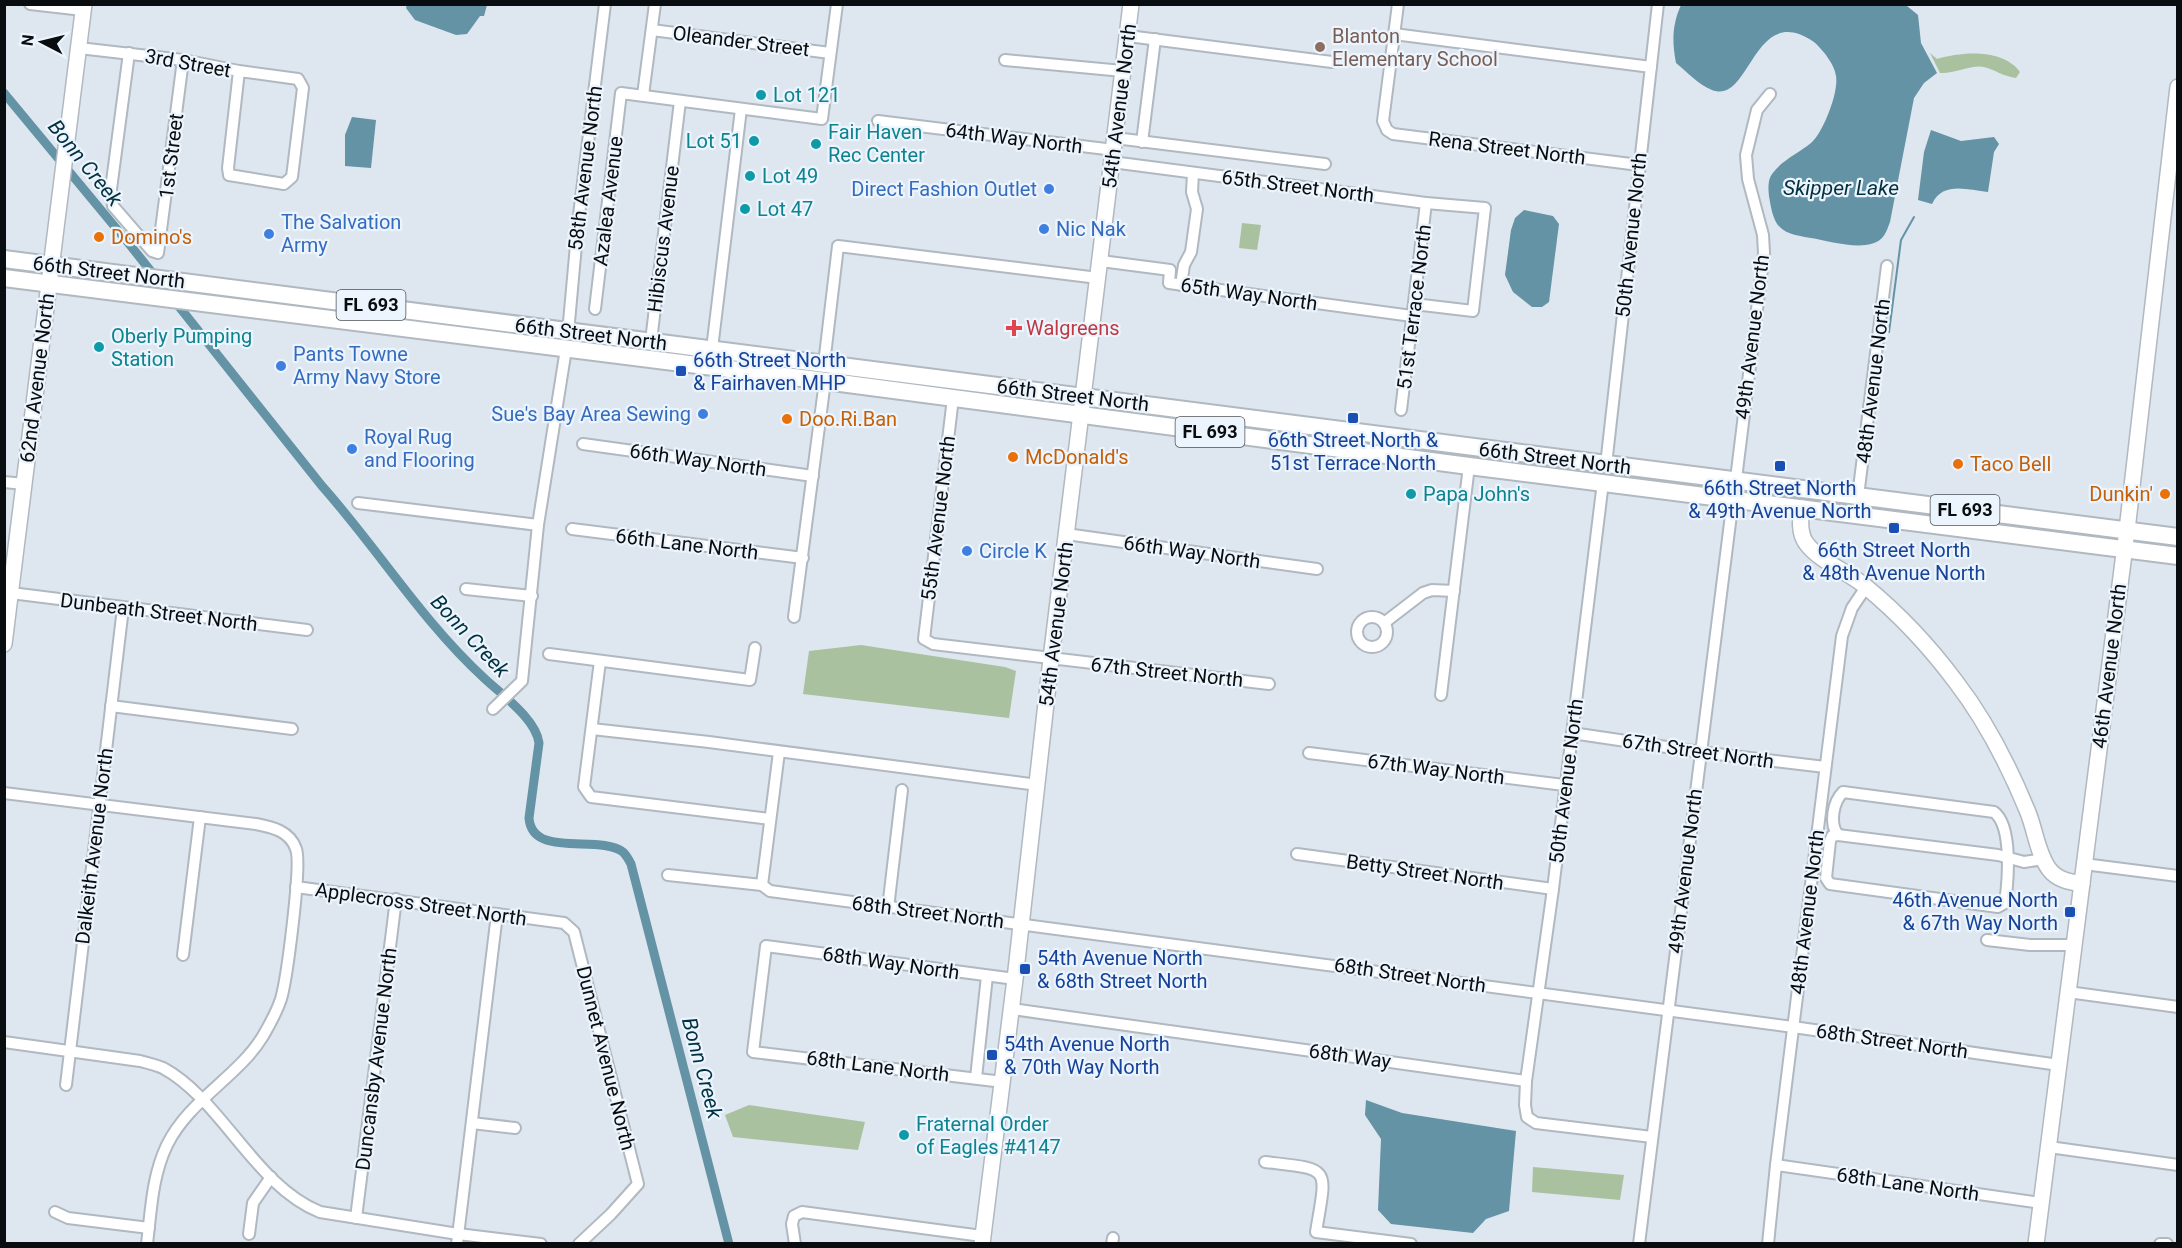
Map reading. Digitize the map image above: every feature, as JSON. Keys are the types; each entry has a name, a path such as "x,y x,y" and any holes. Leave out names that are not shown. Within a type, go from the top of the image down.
{"main road":[{"name":"66th Street North","path":"4,259 2178,537"},
{"name":"66th Street North","path":"4,278 825,381 1349,451 2178,556"},
{"path":"445,334 458,327 544,337 564,331"},
{"path":"566,349 581,343 649,349 656,342"},
{"path":"728,369 739,367 807,371 824,364"},
{"path":"825,381 834,377 855,377 899,382 918,375"},
{"path":"1228,435 1242,427 1273,429 1277,422"},
{"path":"1291,443 1299,435 1332,437 1344,430"},
{"path":"1349,451 1352,444 1359,441 1440,451 1457,445"},
{"path":"1506,471 1533,465 1590,471 1602,470 1606,465"},
{"path":"1603,482 1607,477 1620,476 1663,481 1680,473"},
{"path":"1779,505 1793,500 1845,504 1858,496"}],"street":[{"path":"30,4 83,7"},
{"name":"58th Avenue North","path":"564,331 569,322 578,223 605,4"},
{"path":"655,4 643,95 822,119 837,4"},
{"name":"54th Avenue North","path":"982,1240 1012,1009 1051,659 1131,4"},
{"path":"1398,4 1394,34 1651,67"},
{"name":"50th Avenue North","path":"1606,465 1658,4"},
{"name":"62nd Avenue North","path":"5,639 9,583 24,484 83,7"},
{"name":"Oleander Street","path":"652,30 830,53"},
{"name":"Rena Street North","path":"1394,34 1383,120 1387,130 1393,134 1639,165"},
{"path":"1128,36 1332,62"},
{"name":"54th Avenue North","path":"1142,142 1155,39"},
{"name":"3rd Street","path":"79,48 183,60 239,71 298,78 303,88 292,177 284,184 229,175 239,71"},
{"name":"1st Street","path":"129,53 111,189 113,206 152,251 158,253 183,60"},
{"path":"1005,60 1123,71"},
{"name":"46th Avenue North","path":"2036,1244 2127,530 2178,87"},
{"name":"Azalea Avenue","path":"595,309 621,93 643,95"},
{"name":"49th Avenue North","path":"1736,480 1764,254 1763,235 1748,179 1746,155 1757,110 1770,94"},
{"name":"Hibiscus Avenue","path":"656,342 680,100"},
{"path":"712,349 741,109"},
{"name":"64th Way North","path":"879,122 1114,150"},
{"path":"1114,150 1142,142 1325,164"},
{"name":"65th Street North","path":"1114,150 1193,173 1426,203 1485,208 1473,311 1414,304"},
{"path":"1181,285 1184,264 1191,252 1197,209 1192,192 1193,173"},
{"name":"51st Terrace North","path":"1401,410 1426,203"},
{"path":"824,364 838,246 1098,278"},
{"name":"65th Way North","path":"1101,261 1170,270 1169,284 1412,316"},
{"name":"48th Avenue North","path":"1858,496 1887,266"},
{"path":"496,706 522,681 538,525 566,349"},
{"path":"794,617 825,381"},
{"name":"55th Avenue North","path":"924,639 952,398"},
{"name":"66th Way North","path":"583,444 813,476"},
{"path":"1441,695 1468,466"},
{"path":"4,482 24,484"},
{"name":"50th Avenue North","path":"1526,1081 1603,482"},
{"name":"49th Avenue North","path":"1639,1244 1733,500"},
{"path":"358,503 538,525"},
{"path":"1802,508 1801,531 1805,542 1814,552 1850,574 1866,587 1925,644 1955,681 1980,716 2008,765 2048,868 2056,876 2082,884"},
{"name":"66th Lane North","path":"572,530 803,558"},
{"name":"66th Way North","path":"1066,534 1317,569"},
{"name":"Dunbeath Street North","path":"9,583 123,608 307,630"},
{"name":"48th Avenue North","path":"1768,1244 1843,629 1852,608 1866,587"},
{"path":"466,589 532,596"},
{"path":"1384,623 1423,593 1432,590 1454,591"},
{"name":"Dalkeith Avenue North","path":"66,1084 123,608"},
{"name":"67th Street North","path":"924,639 933,644 1269,684"},
{"path":"549,654 750,680 755,648"},
{"path":"600,661 584,787 591,797 770,819"},
{"path":"111,706 292,729"},
{"path":"592,729 1038,785"},
{"name":"67th Street North","path":"1572,733 1825,767"},
{"path":"762,885 779,752"},
{"name":"67th Way North","path":"1309,753 1564,785"},
{"path":"888,908 903,790"},
{"path":"1838,835 1834,830 1833,821 1836,800 1843,792 1989,811 1998,815 2009,859 2005,903 1998,907 1830,884 1826,878 1832,836 1998,855 2009,859 2024,862 2044,859"},
{"path":"4,793 99,805"},
{"name":"Applecross Street North","path":"99,805 274,828 288,836 297,851 296,887 564,923 574,932"},
{"path":"183,955 200,818"},
{"name":"Betty Street North","path":"1298,854 1552,889"},
{"path":"2084,864 2178,876"},
{"name":"68th Street North","path":"668,875 762,885 770,891 888,908 1793,1026 2059,1065"},
{"path":"147,1244 157,1172 167,1146 181,1124 201,1100 262,1038 277,1009 285,977 296,887"},
{"name":"Duncansby Avenue North","path":"356,1218 396,899"},
{"path":"458,1239 497,914"},
{"name":"Dunnet Avenue North","path":"574,932 638,1184 579,1244"},
{"path":"1987,940 2030,945 2074,945"},
{"name":"68th Way North","path":"753,1052 766,946 1015,980"},
{"path":"976,1078 987,976"},
{"path":"2068,992 2178,1007"},
{"name":"68th Way","path":"1012,1009 1526,1081"},
{"path":"4,1042 141,1061 161,1067 201,1100 271,1177 305,1206 320,1212 458,1239 541,1244"},
{"name":"68th Lane North","path":"753,1052 1003,1082"},
{"path":"1526,1081 1527,1117 1536,1123 1652,1137"},
{"path":"472,1123 515,1128"},
{"path":"2049,1147 2178,1165"},
{"path":"1264,1161 1313,1168 1321,1174 1324,1184 1316,1232 1412,1244"},
{"name":"68th Lane North","path":"1776,1165 2042,1203"},
{"path":"249,1234 253,1203 271,1177"},
{"path":"56,1212 68,1218 149,1228"},
{"path":"795,1244 792,1224 794,1216 801,1212 982,1240"},
{"path":"2160,1244 2167,1244"}],"green space":[{"path":"1930,53 1937,59 1970,54 1992,55 2012,64 2020,72 2016,78 1980,66 1940,73"},
{"path":"1242,223 1261,225 1257,250 1239,248"},
{"path":"861,645 1005,667 1016,671 1009,718 803,694 809,651"},
{"path":"749,1105 865,1122 858,1150 733,1137 725,1115"},
{"path":"1533,1167 1624,1175 1620,1200 1532,1192"}],"water":[{"path":"407,4 487,5 484,16 480,16 467,34 456,35 415,20 406,8"},
{"name":"Skipper Lake","path":"1897,4 1907,6 1918,15 1921,43 1937,73 1924,83 1914,98 1890,222 1886,232 1875,242 1858,245 1800,236 1785,231 1773,215 1769,193 1770,179 1781,165 1811,143 1820,131 1835,92 1836,76 1833,67 1825,53 1814,42 1794,33 1778,34 1765,43 1736,83 1725,91 1707,88 1676,63 1674,34 1681,5"},
{"path":"352,117 376,120 371,168 345,166 345,135"},
{"path":"1931,130 1961,141 1994,137 1999,144 1994,152 1988,192 1956,189 1942,192 1932,204 1918,200 1924,152"},
{"path":"1524,210 1553,216 1559,224 1549,302 1542,307 1532,307 1513,292 1505,275 1511,230 1515,218"},
{"path":"1366,1100 1402,1113 1516,1131 1509,1211 1486,1219 1473,1233 1391,1224 1378,1210 1381,1139 1365,1115"}],"waterway":[{"name":"Bonn Creek","path":"4,93 130,245 440,633 532,725 539,743 529,818 533,830 542,838 554,842 612,847 623,852 631,864 729,1244"},
{"path":"1889,332 1901,240 1914,217"}],"place":[{"name":"Blanton Elementary School","path":"1320,47"},
{"name":"Lot 121","path":"761,95"},
{"name":"Lot 51","path":"754,141"},
{"name":"Fair Haven Rec Center","path":"816,144"},
{"name":"Lot 49","path":"750,176"},
{"name":"Direct Fashion Outlet","path":"1049,189"},
{"name":"Lot 47","path":"745,209"},
{"name":"Nic Nak","path":"1044,229"},
{"name":"The Salvation Army","path":"269,234"},
{"name":"Domino's","path":"99,237"},
{"name":"Walgreens","path":"1014,328"},
{"name":"Oberly Pumping Station","path":"99,347"},
{"name":"Pants Towne Army Navy Store","path":"281,366"},
{"name":"66th Street North & Fairhaven MHP","path":"681,371"},
{"name":"Sue's Bay Area Sewing","path":"703,414"},
{"name":"66th Street North & 51st Terrace North","path":"1353,418"},
{"name":"Doo.Ri.Ban","path":"787,419"},
{"name":"Royal Rug and Flooring","path":"352,449"},
{"name":"McDonald's","path":"1013,457"},
{"name":"Taco Bell","path":"1958,464"},
{"name":"66th Street North & 49th Avenue North","path":"1780,466"},
{"name":"Papa John's","path":"1411,494"},
{"name":"Dunkin'","path":"2165,494"},
{"name":"66th Street North & 48th Avenue North","path":"1894,528"},
{"name":"Circle K","path":"967,551"},
{"name":"46th Avenue North & 67th Way North","path":"2070,912"},
{"name":"54th Avenue North & 68th Street North","path":"1025,969"},
{"name":"54th Avenue North & 70th Way North","path":"992,1055"},
{"name":"Fraternal Order of Eagles #4147","path":"904,1135"}]}
